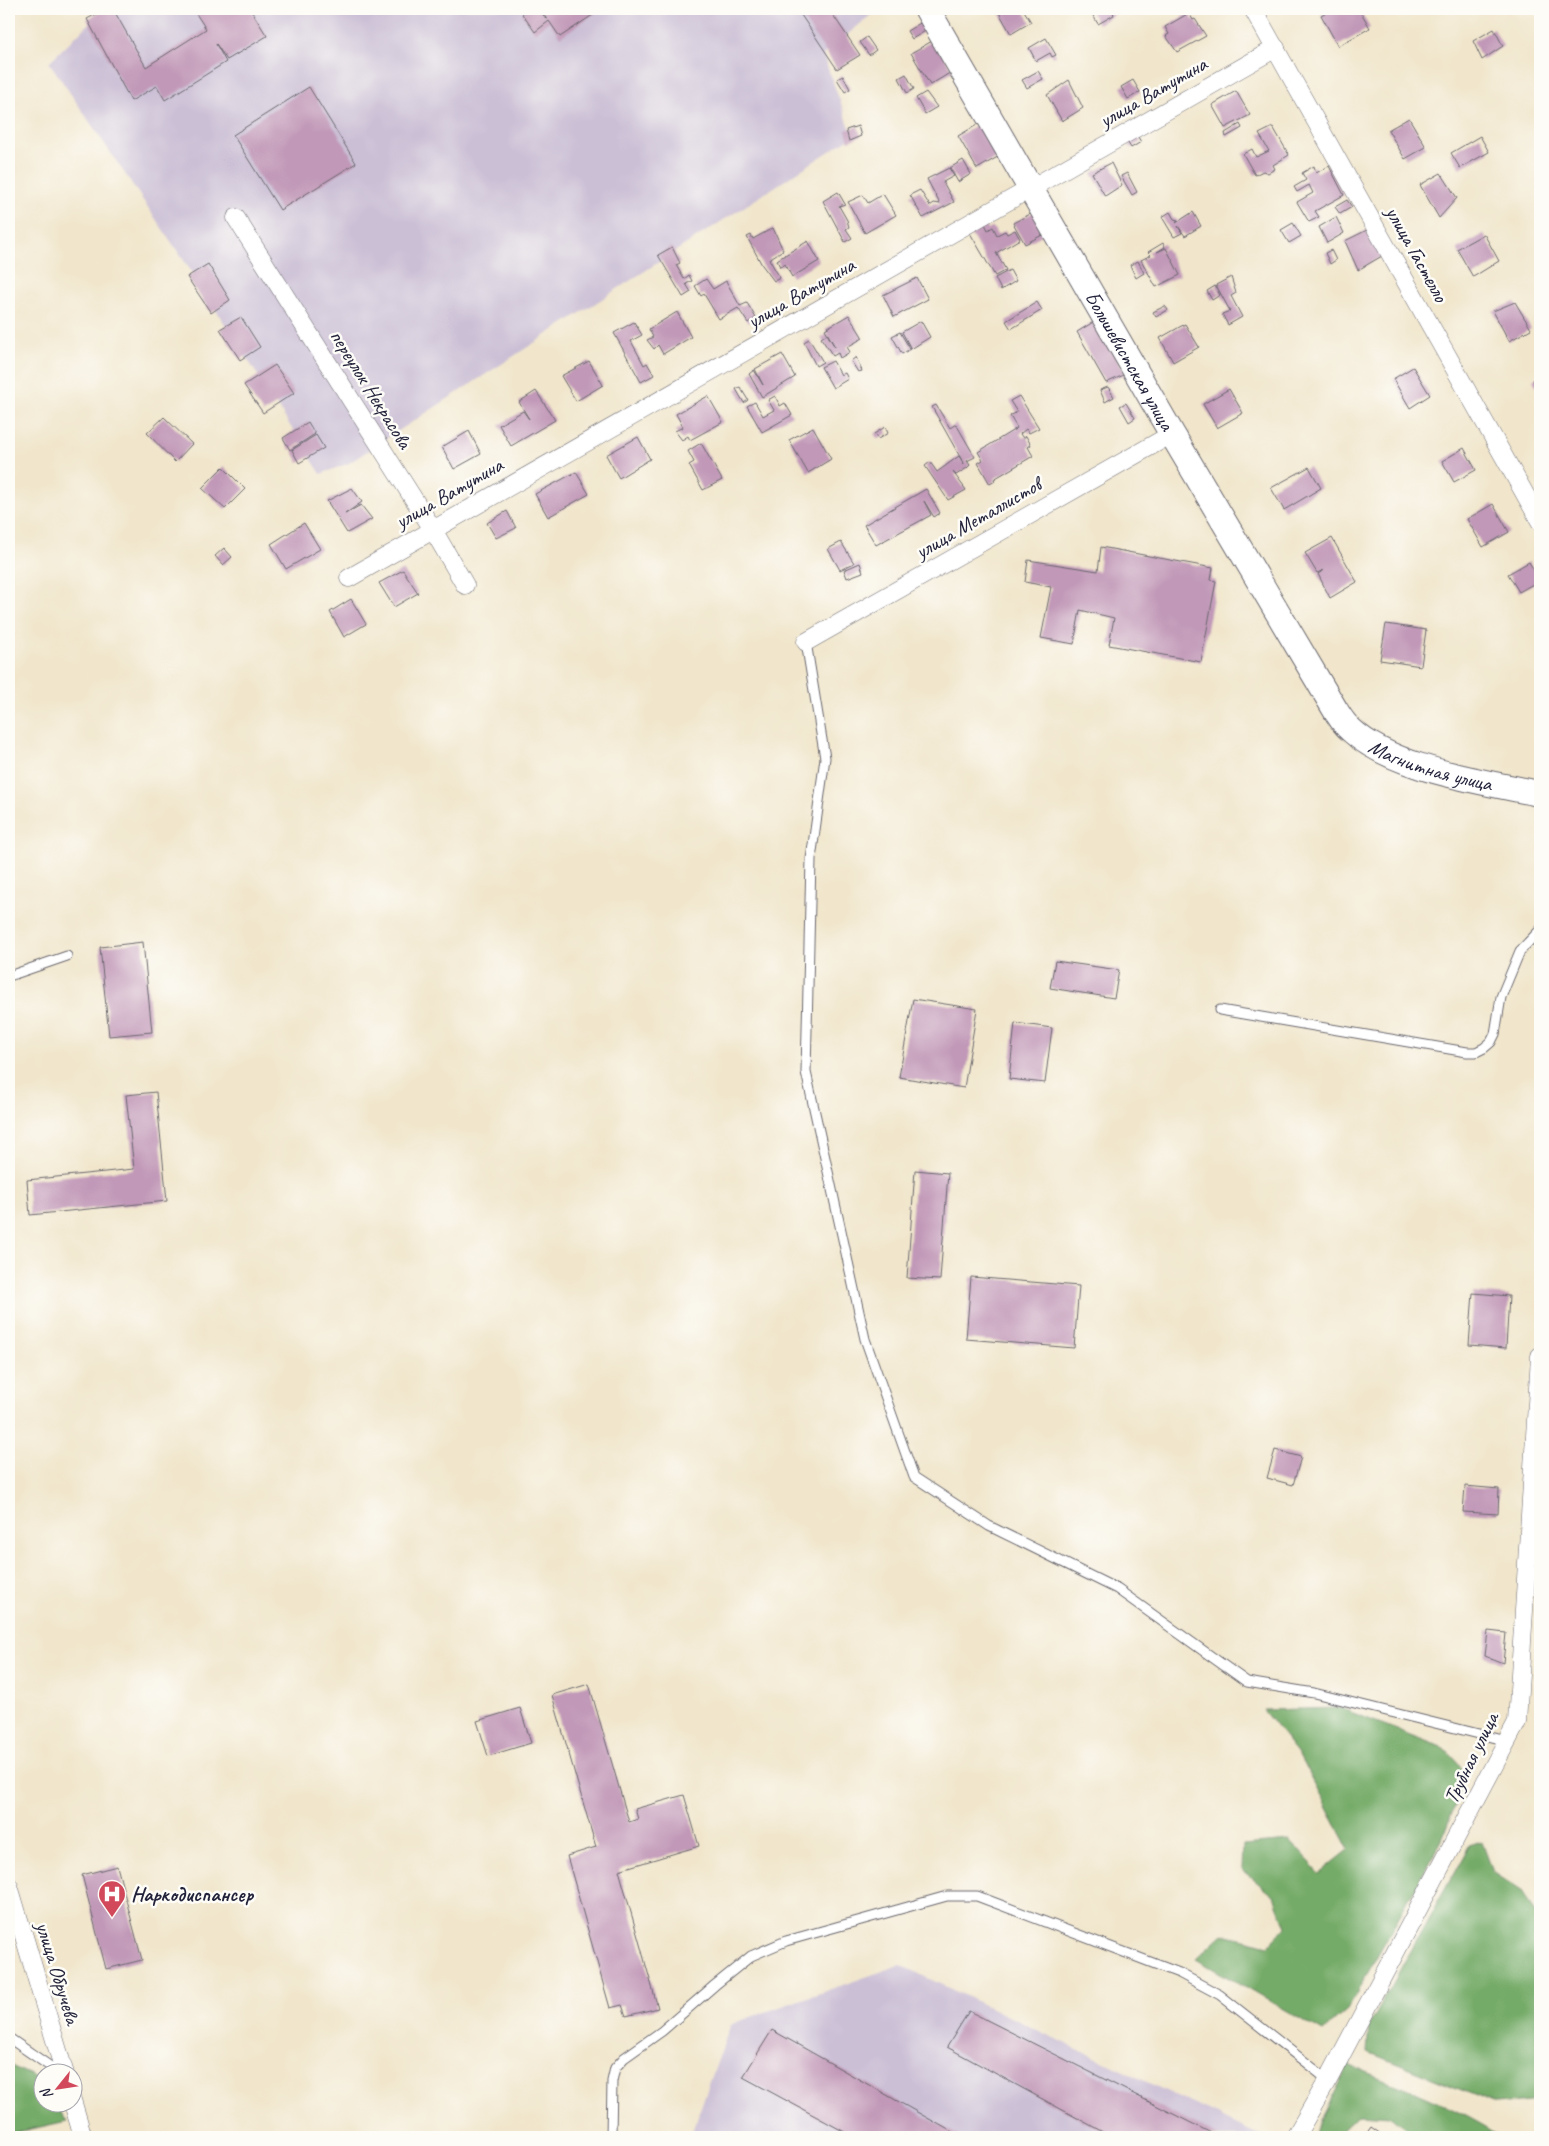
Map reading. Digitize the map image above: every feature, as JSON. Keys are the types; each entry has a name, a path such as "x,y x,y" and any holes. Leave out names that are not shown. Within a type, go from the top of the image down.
{"street":[{"name":"Большевистская улица","path":"927,9 1172,434 1336,711"},
{"name":"улица Гастелло","path":"1253,9 1540,521"},
{"name":"улица Ватутина","path":"349,578 432,528 1276,48"},
{"name":"переулок Некрасова","path":"236,218 432,528 465,585"},
{"name":"улица Металлистов","path":"806,642 1172,434"},
{"name":"Магнитная улица","path":"1336,711 1349,729 1370,744 1401,760 1540,794"},
{"name":"Трубная улица","path":"1295,2137 1328,2080 1517,1722 1540,1356"},
{"name":"улица Обручева","path":"9,1886 60,2064"},
{"path":"77,2114 84,2137"}],"lane":[{"path":"806,642 825,758 812,859 806,1072 865,1339 914,1477 989,1526 1117,1589 1247,1682 1314,1693 1508,1741"},
{"path":"1220,1010 1476,1052 1491,1042 1495,1034 1502,997 1520,951 1540,930"},
{"path":"9,976 67,956"},
{"path":"611,2137 612,2081 615,2068 624,2058 662,2031 715,1984 751,1956 786,1941 947,1896 977,1896 1180,1973 1220,1995 1328,2080"},
{"path":"9,2038 48,2064"}],"shaded area":[{"path":"104,9 878,9 823,55 853,136 349,463 321,474 189,268 49,62"},
{"path":"900,1965 1263,2137 690,2137 731,2024"}],"green space":[{"path":"1340,1708 1444,1748 1467,1774 1442,1839 1346,2012 1323,2032 1196,1959 1223,1934 1270,1945 1286,1927 1274,1896 1242,1870 1243,1845 1290,1841 1320,1873 1349,1850 1299,1755 1263,1710"},
{"path":"1482,1842 1493,1872 1523,1892 1540,1923 1540,2100 1496,2104 1368,2052 1370,2025 1469,1846"},
{"path":"9,2065 32,2076 32,2114 62,2114 67,2121 9,2134"},
{"path":"1348,2065 1447,2106 1502,2137 1418,2137 1389,2116 1359,2114 1335,2137 1315,2137 1320,2120"}],"building":[{"path":"106,9 113,9 146,67 206,29 193,9 250,9 267,36 227,60 216,44 226,62 165,100 157,86 131,101 87,19"},
{"path":"528,9 539,9 547,20 540,9 594,9 597,12 560,37 549,21 535,32 522,14"},
{"path":"797,9 829,9 860,55 837,69"},
{"path":"997,9 1023,9 1031,22 1011,34"},
{"path":"1096,9 1118,9 1113,12 1114,15 1098,24 1091,12"},
{"path":"1332,9 1359,9 1370,28 1338,46 1321,15"},
{"path":"1189,13 1206,36 1177,52 1166,36 1169,34 1165,27"},
{"path":"927,19 932,27 912,39 907,31"},
{"path":"1494,29 1503,46 1482,60 1473,41"},
{"path":"867,37 876,50 869,55 860,42"},
{"path":"1046,38 1056,55 1052,57 1050,53 1036,61 1029,48"},
{"path":"934,40 953,71 930,85 911,53"},
{"path":"1038,71 1043,79 1027,88 1022,80"},
{"path":"906,74 914,89 907,93 899,78"},
{"path":"843,76 850,89 845,92 837,79"},
{"path":"1069,80 1083,108 1062,121 1047,95"},
{"path":"1133,80 1140,92 1128,99 1121,87"},
{"path":"309,87 356,163 280,210 233,135"},
{"path":"1236,91 1250,115 1225,128 1212,105"},
{"path":"926,92 937,107 925,114 916,98"},
{"path":"1409,118 1426,147 1405,159 1388,130"},
{"path":"982,122 1001,155 977,169 958,136"},
{"path":"1240,124 1242,128 1226,137 1225,133"},
{"path":"858,126 861,136 849,141 846,130"},
{"path":"1273,127 1289,155 1273,165 1275,169 1268,173 1263,171 1255,175 1243,154 1252,149 1256,157 1269,151 1259,134"},
{"path":"1135,132 1141,142 1131,148 1125,138"},
{"path":"1480,136 1489,152 1460,168 1451,153"},
{"path":"963,160 971,174 958,182 950,168"},
{"path":"1111,163 1122,185 1105,196 1092,173"},
{"path":"1314,166 1316,173 1329,166 1344,195 1315,211 1319,217 1309,222 1297,202 1313,193 1309,185 1297,192 1294,187 1306,180 1302,173"},
{"path":"949,168 954,176 943,182 954,202 923,218 910,195 920,190 930,206 934,203 940,204 927,179"},
{"path":"1127,173 1137,192 1132,195 1121,176"},
{"path":"1441,173 1457,198 1439,218 1420,185"},
{"path":"838,192 845,204 839,206 847,220 849,227 846,229 852,238 845,242 823,201"},
{"path":"883,194 896,215 865,233 848,202 863,195 868,203"},
{"path":"1347,200 1352,207 1340,214 1335,207"},
{"path":"1034,212 1046,233 1025,244 1013,223"},
{"path":"1170,212 1174,219 1178,220 1176,223 1193,212 1201,226 1185,236 1178,226 1182,233 1174,237 1162,217"},
{"path":"1336,217 1344,233 1327,243 1319,227"},
{"path":"1293,223 1301,236 1289,243 1281,230"},
{"path":"985,224 988,230 993,227 997,235 1005,231 1007,234 1015,230 1020,239 996,253 1006,270 995,276 970,233"},
{"path":"773,228 783,250 769,259 780,278 774,281 762,265 747,237 751,235 753,239"},
{"path":"1367,230 1382,256 1358,270 1345,241"},
{"path":"1484,234 1499,261 1473,277 1457,249"},
{"path":"808,241 819,261 792,277 785,264 780,267 777,260"},
{"path":"1163,243 1165,247 1157,252 1166,248 1180,275 1156,287 1141,260 1151,255 1148,252"},
{"path":"672,247 680,263 676,265 684,279 689,275 692,281 686,284 691,292 683,297 658,255"},
{"path":"1331,250 1336,260 1330,264 1325,253"},
{"path":"1138,261 1144,273 1136,278 1130,265"},
{"path":"208,264 230,300 211,313 187,277"},
{"path":"1010,270 1016,281 1001,290 995,278"},
{"path":"1231,277 1236,293 1231,296 1242,317 1228,325 1222,314 1230,311 1216,285"},
{"path":"917,278 928,299 894,317 883,295"},
{"path":"706,279 713,289 726,281 740,306 747,303 756,318 748,323 738,308 719,319 704,294 701,296 695,286"},
{"path":"1215,286 1220,295 1212,300 1207,291"},
{"path":"1037,302 1042,310 1011,329 1006,321"},
{"path":"1515,302 1531,329 1509,341 1493,311"},
{"path":"1165,306 1168,310 1156,317 1153,312"},
{"path":"677,312 691,337 663,354 658,345 654,349 647,340 653,337 649,329"},
{"path":"849,315 863,338 847,347 850,352 840,358 838,353 833,356 821,338 827,334 835,347 825,329"},
{"path":"241,317 260,347 240,360 220,329"},
{"path":"921,321 930,337 911,349 902,332"},
{"path":"1095,321 1126,374 1106,383 1077,332"},
{"path":"634,322 642,335 631,341 644,365 647,363 654,375 641,382 614,333"},
{"path":"1185,324 1199,347 1173,362 1160,338"},
{"path":"900,332 910,349 902,354 892,336"},
{"path":"809,339 823,362 816,366 804,342"},
{"path":"782,354 795,377 762,397 749,374 754,370 763,385 755,369"},
{"path":"856,357 862,371 858,372 851,361"},
{"path":"589,361 603,385 576,401 561,376"},
{"path":"833,361 841,375 845,373 848,379 833,388 821,367"},
{"path":"275,365 294,393 263,413 244,385"},
{"path":"1413,367 1430,395 1410,408 1393,379"},
{"path":"1540,376 1540,393 1533,380"},
{"path":"740,387 748,400 744,403 736,389"},
{"path":"1108,387 1114,397 1105,402 1100,390"},
{"path":"1229,389 1243,413 1217,428 1203,404"},
{"path":"536,391 555,420 511,446 499,425 523,411 529,419 519,402"},
{"path":"708,396 723,422 690,440 688,436 682,440 675,431 683,427 676,414"},
{"path":"775,396 780,406 785,403 792,415 762,432 747,406 755,402 763,416 774,410 768,400"},
{"path":"1019,396 1039,428 1029,433 1026,429 1020,434 1023,438 1026,436 1031,445 1028,447 1033,456 994,479 995,481 990,484 978,463 983,460 978,452 1017,428 1010,416 1017,412 1010,401"},
{"path":"1126,403 1135,418 1129,422 1120,406"},
{"path":"936,405 950,428 956,424 975,457 967,461 970,465 967,468 956,475 953,472 966,490 948,500 925,466 930,462 937,472 959,456 964,464 932,407"},
{"path":"164,417 192,444 175,462 147,433"},
{"path":"308,422 315,434 290,450 283,438"},
{"path":"813,427 831,459 808,473 789,440"},
{"path":"885,427 888,433 878,439 874,434"},
{"path":"469,431 481,454 454,469 442,447"},
{"path":"316,435 324,448 299,463 292,450"},
{"path":"638,437 650,459 619,478 606,455"},
{"path":"701,443 722,480 703,490 689,465 694,462 688,451"},
{"path":"1464,448 1476,470 1454,482 1442,461"},
{"path":"223,467 245,489 225,509 202,488"},
{"path":"1309,467 1321,488 1284,510 1271,488"},
{"path":"576,472 589,494 548,517 535,494"},
{"path":"352,488 362,502 345,514 361,505 372,519 347,533 327,501"},
{"path":"926,489 940,513 934,517 924,501 931,515 876,545 864,525"},
{"path":"1493,504 1509,532 1483,547 1467,519"},
{"path":"507,511 516,528 496,538 487,523"},
{"path":"304,523 320,549 286,569 271,544"},
{"path":"1332,538 1357,582 1330,598 1318,574 1324,570 1317,573 1305,553"},
{"path":"841,542 854,563 840,570 828,549"},
{"path":"1101,547 1213,568 1211,580 1216,581 1201,662 1109,645 1114,618 1080,610 1074,644 1041,638 1051,587 1025,582 1028,560 1098,571"},
{"path":"224,548 232,557 223,565 215,556"},
{"path":"1529,562 1540,580 1519,592 1508,574"},
{"path":"860,563 863,572 847,578 844,570"},
{"path":"403,570 418,593 394,607 379,583"},
{"path":"351,599 366,624 344,637 330,612"},
{"path":"1386,624 1426,630 1421,666 1380,660"},
{"path":"143,942 152,1032 109,1036 100,947"},
{"path":"1055,961 1119,970 1114,998 1050,988"},
{"path":"913,999 977,1009 964,1088 899,1077"},
{"path":"1015,1023 1052,1028 1045,1083 1009,1079"},
{"path":"156,1092 167,1201 30,1215 27,1180 134,1169 126,1095"},
{"path":"915,1170 948,1173 940,1280 907,1278"},
{"path":"971,1277 1079,1286 1074,1348 966,1339"},
{"path":"1473,1293 1509,1296 1506,1348 1469,1345"},
{"path":"1275,1450 1301,1457 1293,1485 1267,1478"},
{"path":"1465,1486 1499,1489 1498,1514 1463,1512"},
{"path":"1488,1631 1506,1633 1503,1663 1485,1656"},
{"path":"589,1684 629,1822 638,1819 635,1809 684,1795 699,1846 619,1870 658,2008 626,2016 622,2005 610,2008 567,1856 596,1847 552,1695"},
{"path":"520,1708 531,1743 488,1756 477,1721"},
{"name":"Наркодиспансер","path":"117,1866 142,1960 106,1969 82,1875"},
{"path":"969,2011 1219,2137 1112,2137 947,2047"},
{"path":"772,2030 961,2137 854,2137 743,2077"},
{"path":"1371,2127 1385,2137 1364,2137"}],"place":[{"name":"Наркодиспансер","path":"112,1918"}]}
